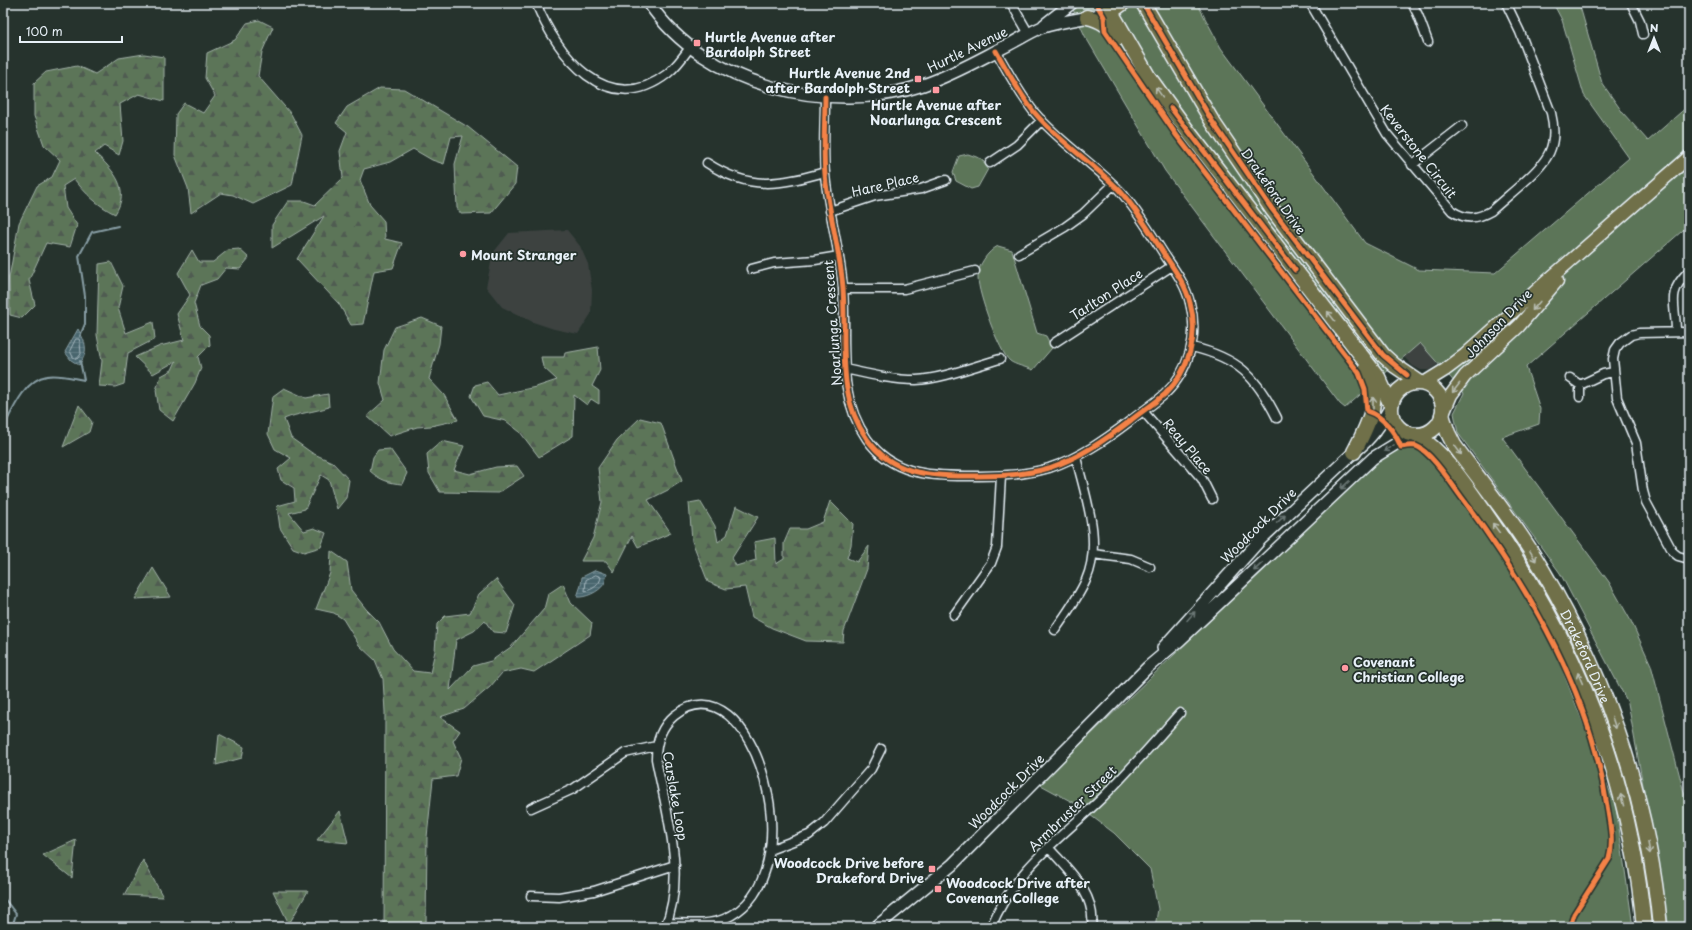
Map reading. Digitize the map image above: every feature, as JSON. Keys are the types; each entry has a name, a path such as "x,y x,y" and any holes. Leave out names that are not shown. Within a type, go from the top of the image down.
{"highway":[{"path":"1123,3 1108,7 1148,76 1187,130 1355,346 1378,378 1391,405 1393,420 1397,426 1402,430 1416,435 1424,434 1436,427 1443,414 1443,405 1440,397 1435,390 1421,383 1406,385 1399,390 1391,405"},
{"name":"Drakeford Drive","path":"1143,3 1212,122 1272,209 1383,355 1394,365 1421,383"},
{"path":"1086,17 1097,19 1112,29 1134,62 1148,76"},
{"path":"1354,452 1369,424 1373,410 1370,380 1355,356 1355,346"},
{"name":"Drakeford Drive","path":"1443,414 1448,433 1454,445 1529,548 1563,607 1584,648 1611,713 1633,781 1645,827 1660,926"},
{"name":"Drakeford Drive","path":"1416,435 1435,448 1504,539 1547,609 1571,657 1592,707 1613,767 1631,836 1644,926"}],"main road":[{"name":"Hurtle Avenue","path":"649,3 669,26 691,46 723,67 760,83 799,94 825,97 867,97 895,93 923,85 950,75 1039,29 1086,17 1108,7"},
{"name":"Hurtle Avenue","path":"1039,29 1072,3"},
{"name":"Johnson Drive","path":"1421,383 1445,370 1465,355 1689,157"},
{"name":"Johnson Drive","path":"1443,414 1451,395 1465,376 1519,326 1579,254"},
{"name":"Woodcock Drive","path":"1148,667 1161,650 1260,540 1374,434 1391,405"},
{"name":"Woodcock Drive","path":"876,927 940,876 1148,667 1180,640 1373,458 1399,442 1416,435"},
{"path":"891,927 902,906"}],"street":[{"path":"536,3 549,31 569,60 588,77 607,87 628,89 642,87 655,82 673,69 691,46"},
{"path":"1012,3 1028,34"},
{"name":"Keverstone Circuit","path":"1310,3 1387,134 1452,212 1460,216 1474,218 1483,216 1491,211 1537,170 1546,160 1551,150 1554,136 1554,125 1551,113 1520,32 1506,3"},
{"path":"1412,3 1428,42"},
{"path":"1631,3 1640,21 1643,34"},
{"name":"Noarlunga Crescent","path":"825,97 825,172 843,289 845,369 848,399 854,416 867,439 882,455 904,469 934,476 1001,476 1030,473 1049,468 1076,457 1095,447 1163,396 1174,384 1183,371 1192,347 1194,333 1191,304 1186,290 1139,214 1113,185 1042,120 1021,95 996,51"},
{"path":"990,163 1016,145 1042,120"},
{"path":"1412,165 1462,126"},
{"path":"707,163 720,172 737,179 754,183 771,184 788,182 825,172"},
{"name":"Hare Place","path":"830,212 875,196 921,189 946,180"},
{"path":"1019,254 1065,227 1083,214 1113,185"},
{"path":"750,269 774,263 807,261 839,256"},
{"name":"Tarlton Place","path":"1054,343 1172,266"},
{"path":"843,289 904,289 975,271"},
{"path":"1676,332 1673,303 1675,288 1688,272"},
{"path":"1689,332 1640,333 1626,337 1620,342 1615,350 1613,359 1617,398 1636,442 1642,491 1646,502 1673,552 1678,556 1689,559"},
{"path":"1192,347 1213,352 1227,358 1246,373 1266,397 1276,418"},
{"path":"845,369 893,378 917,380 933,378 1000,358"},
{"path":"1580,385 1603,374 1614,372"},
{"path":"1570,378 1580,385"},
{"path":"1580,385 1580,397"},
{"name":"Reay Place","path":"1143,411 1202,479 1212,498"},
{"path":"1055,630 1080,594 1087,579 1093,554 1091,519 1076,457"},
{"path":"954,615 991,564 995,553 999,535 1001,476"},
{"path":"1093,554 1131,559 1150,567"},
{"name":"Carslake Loop","path":"700,705 711,706 722,710 731,717 751,744 759,761 766,780 770,809 769,850 765,872 759,886 746,904 736,913 724,919 711,923 666,925 673,895 675,865 656,759 656,746 663,729 671,719 680,712 690,707 700,705"},
{"name":"Armbruster Street","path":"990,927 1007,894 1020,876 1048,847 1120,779 1180,713"},
{"path":"531,808 573,789 625,753 656,746"},
{"path":"769,850 809,835 824,823 871,769 881,748"},
{"path":"1048,847 1086,892 1092,909 1092,927"},
{"path":"531,896 559,897 594,891 675,865"}],"shaded area":[{"path":"567,230 580,246 588,264 592,290 591,314 578,334 554,329 533,322 502,307 486,287 493,253 509,233"},
{"path":"1420,343 1438,364 1429,370 1421,370 1413,366 1404,357"}],"green space":[{"path":"1070,3 1197,3 1221,48 1365,243 1419,270 1495,273 1629,158 1584,95 1562,20 1553,3 1579,3 1602,83 1623,113 1648,141 1689,105 1689,225 1526,367 1540,409 1539,424 1502,437 1609,582 1631,621 1651,665 1689,812 1689,927 1669,927 1628,703 1560,573 1458,433 1454,413 1464,393 1420,343 1345,408 1340,404 1165,171 1085,36"},
{"path":"259,20 273,27 262,52 258,76 291,114 302,135 292,185 253,204 233,195 221,193 191,213 188,188 175,155 176,114 184,103 203,113 215,96 205,78 207,53 235,40 247,23"},
{"path":"144,54 164,57 164,101 139,94 120,104 123,141 119,155 104,146 95,153 114,174 118,181 121,188 120,205 115,214 92,199 74,179 63,186 66,208 77,225 70,247 46,243 29,280 35,305 22,318 10,315 9,278 19,223 37,186 52,177 60,160 44,145 34,116 34,83 46,72 77,66 95,74 119,58"},
{"path":"380,88 404,89 468,127 517,167 515,184 491,213 461,214 457,208 455,164 463,136 451,137 444,164 432,160 413,149 390,162 364,169 360,180 370,205 384,221 385,239 402,243 393,268 374,271 363,324 351,325 339,304 297,259 324,216 272,248 272,225 288,201 304,201 315,205 343,178 340,151 347,132 336,123 347,107"},
{"path":"968,154 982,159 988,169 978,187 971,189 956,181 953,172 959,156"},
{"path":"998,246 1012,250 1037,333 1046,336 1052,348 1033,370 1010,361 1005,355 995,335 981,296 978,278 979,269 987,255"},
{"path":"239,249 249,258 240,269 226,268 217,279 201,285 194,303 200,326 209,335 210,345 198,357 201,368 195,383 173,421 159,410 156,390 161,376 172,370 176,361 153,374 135,357 160,346 184,340 177,314 190,295 178,273 192,250 199,262 213,262 228,250"},
{"path":"111,262 123,286 118,308 126,333 153,322 155,339 128,353 124,384 115,387 99,386 102,361 97,335 99,264"},
{"path":"422,318 441,326 439,344 429,379 444,395 458,420 431,426 417,427 389,436 367,416 385,400 380,383 384,350 395,327"},
{"path":"598,347 600,370 592,386 599,391 599,404 591,399 587,405 574,395 573,436 539,457 520,432 506,421 483,416 471,396 475,385 487,382 498,395 536,387 557,380 543,367 541,357 564,357 565,353"},
{"path":"284,388 306,398 328,394 329,407 284,419 291,438 312,453 332,462 349,480 346,498 337,509 329,480 321,475 305,509 289,513 304,531 314,528 326,533 321,547 304,552 293,548 280,528 277,506 295,501 294,488 281,480 278,469 291,458 275,449 268,434 273,396"},
{"path":"79,405 92,422 89,432 63,447"},
{"path":"640,418 661,423 682,481 648,500 671,533 638,547 632,536 614,572 606,561 581,561 593,538 602,502 598,468 617,440"},
{"path":"442,441 464,446 454,470 470,474 496,467 517,466 524,476 498,493 440,492 429,473 427,454"},
{"path":"1417,442 1537,605 1616,807 1633,927 1155,927 1158,909 1150,869 1114,833 1074,803 1039,784 1355,482 1384,456"},
{"path":"390,449 407,473 402,484 393,483 377,477 370,471 373,457 378,450"},
{"path":"700,501 715,526 718,542 727,535 736,506 758,517 732,558 736,566 756,560 754,542 775,538 776,564 784,559 784,543 790,529 806,529 823,522 830,501 853,524 851,545 847,558 857,562 869,546 867,569 844,631 843,642 806,641 772,628 752,617 745,587 726,589 708,582 692,541 689,503"},
{"path":"331,551 347,562 351,590 366,609 379,622 393,649 413,671 430,673 435,651 437,624 445,616 470,613 479,594 496,579 515,605 506,633 493,632 485,621 474,631 456,640 450,690 473,666 491,661 511,647 544,609 548,594 563,584 571,603 592,623 590,635 534,672 521,669 502,673 490,687 464,709 440,717 460,731 453,741 461,758 456,776 433,779 427,837 426,927 384,927 385,712 383,679 375,660 359,645 343,619 334,613 316,609 330,573"},
{"path":"153,568 171,597 135,599"},
{"path":"219,734 244,747 242,758 216,765"},
{"path":"340,811 348,843 317,840"},
{"path":"76,840 72,878 43,855"},
{"path":"143,860 163,897 124,895"},
{"path":"273,891 308,891 289,924"}],"water":[{"path":"78,329 85,347 84,355 79,365 71,360 65,352"},
{"path":"596,570 607,574 602,587 592,594 584,597 577,597 582,577"}],"waterway":[{"path":"80,336 85,324 85,296 79,256 92,232 118,226"},
{"path":"3,429 20,397 26,389 39,378 47,376 66,376 84,380 80,361"},
{"path":"3,897 16,914 12,927"}],"cycle path":[{"path":"1096,3 1104,17 1105,31 1177,136 1359,373 1365,389 1367,411 1373,413 1388,425 1401,447 1416,446 1429,455 1436,463 1513,572 1535,608 1555,646 1572,684 1587,724 1599,764 1611,833 1609,859 1574,914 1570,927"},
{"path":"1143,3 1212,121 1272,209 1383,355 1407,375"},
{"path":"825,97 825,174 828,200 842,278 844,299 844,361 846,381 856,421 867,439 877,451 888,460 912,471 925,474 952,476 997,476 1039,471 1071,459 1101,442 1165,394 1173,385 1186,364 1192,340 1192,315 1186,290 1179,277 1132,206 1110,181 1054,133 1034,112 996,51"},
{"path":"1171,108 1295,270"}],"place":[{"name":"Hurtle Avenue after Bardolph Street","path":"697,43"},
{"name":"Hurtle Avenue 2nd after Bardolph Street","path":"918,79"},
{"name":"Hurtle Avenue after Noarlunga Crescent","path":"936,90"},
{"name":"Mount Stranger","path":"463,254"},
{"name":"Covenant Christian College","path":"1345,668"},
{"name":"Woodcock Drive before Drakeford Drive","path":"932,869"},
{"name":"Woodcock Drive after Covenant College","path":"938,889"}]}
